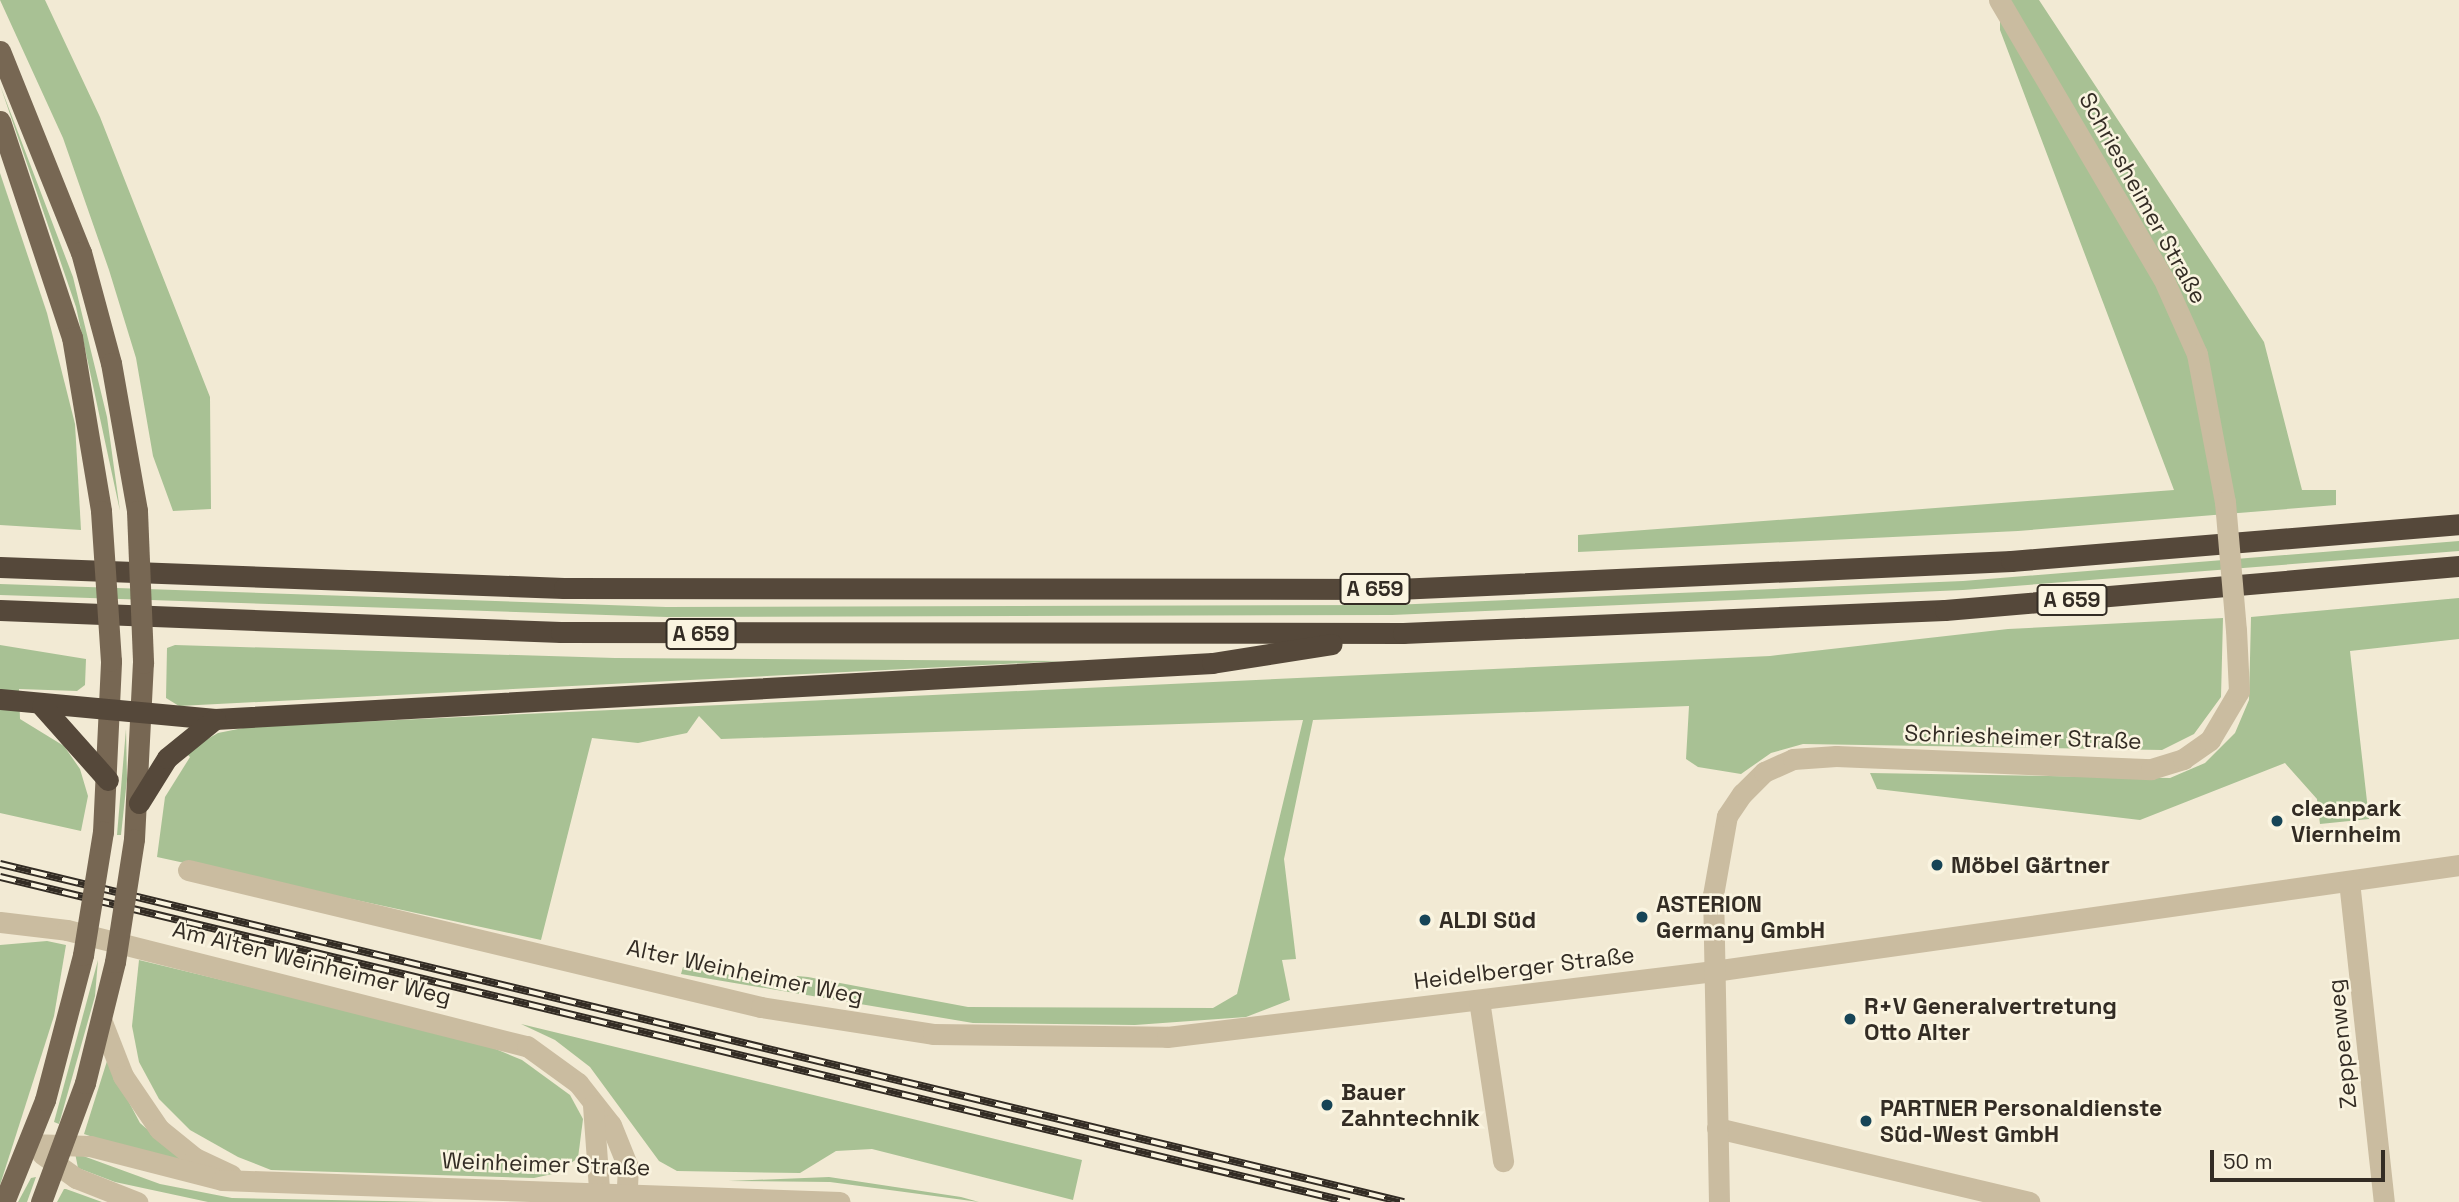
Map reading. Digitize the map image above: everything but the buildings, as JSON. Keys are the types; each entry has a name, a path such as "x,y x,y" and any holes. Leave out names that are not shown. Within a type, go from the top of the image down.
{"highway":[{"name":"A 659","path":"0,567 564,588 1397,589 2011,561 2459,524"},
{"name":"A 659","path":"0,610 561,632 1403,633 1945,610 2459,566"},
{"path":"0,699 111,714 215,719 1212,663 1403,633"},
{"path":"42,706 108,780"},
{"path":"139,803 167,758 215,719"}],"main road":[{"path":"0,51 81,252 111,363 137,511 143,663 139,803 115,962 102,1022 64,1142 41,1202"},
{"path":"0,121 72,337 102,511 111,662 108,780 103,832 83,955 30,1144 4,1202"}],"street":[{"name":"Schriesheimer Straße","path":"1719,1202 1713,895 1727,816 1764,772 1793,759 1836,756 2151,769 2183,759 2227,717 2239,691 2225,502 2197,354 2163,278 1999,0"},
{"name":"Heidelberger Straße","path":"1302,1020 1714,971 2459,865"},
{"name":"Alter Weinheimer Weg","path":"188,870 761,1007 933,1034 1167,1037 1302,1020"},
{"name":"Zeppenweg","path":"2349,881 2384,1202"},
{"name":"Am Alten Weinheimer Weg","path":"0,922 47,926 503,1036 545,1056 592,1099 625,1152 628,1198"},
{"path":"1479,1000 1503,1161"},
{"name":"Weinheimer Straße","path":"102,1022 122,1076 159,1129 195,1158 249,1182"},
{"path":"592,1099 598,1197"},
{"path":"1717,1128 2029,1202"},
{"name":"Weinheimer Straße","path":"30,1144 64,1142 191,1175 249,1182 598,1197 840,1202"},
{"path":"30,1144 55,1165 137,1202"}],"green space":[{"path":"0,0 45,0 100,117 210,397 211,509 173,511 153,456 136,358 109,270 63,138"},
{"path":"2000,0 2039,0 2264,342 2302,490 2336,490 2336,505 2018,531 1578,552 1578,535 2174,490 2000,30"},
{"path":"0,85 73,277 107,417 120,511 76,307"},
{"path":"0,173 47,313 75,424 81,530 0,525"},
{"path":"2459,541 2459,551 1963,590 1392,615 667,617 0,595 0,584 666,607 1392,605 1963,581"},
{"path":"2459,598 2459,639 2350,651 2369,819 2320,824 2317,799 2285,763 2140,820 1877,789 1870,773 2170,778 2205,763 2235,733 2249,700 2251,617"},
{"path":"2223,618 2221,697 2194,734 2162,750 1803,744 1771,753 1741,774 1698,767 1686,759 1689,706 1313,720 1284,859 1296,959 1282,960 1290,1000 1246,1017 1135,1025 973,1023 681,974 683,967 792,985 797,976 808,977 968,1007 1213,1008 1237,994 1303,720 721,739 699,716 687,733 638,743 592,738 541,940 157,857 165,797 190,757 185,752 218,733 248,727 1770,656 2008,629"},
{"path":"0,645 86,659 85,685 77,691 19,689 20,719 64,746 80,769 88,796 81,831 0,813"},
{"path":"175,645 615,658 1063,661 179,706 166,698 167,648"},
{"path":"126,729 127,779 121,835 117,835"},
{"path":"47,941 66,945 54,1016 0,1185 0,945"},
{"path":"98,960 95,996 59,1124 54,1122"},
{"path":"139,960 479,1042 522,1060 570,1095 583,1119 578,1158 557,1173 534,1178 271,1170 238,1157 190,1130 159,1099 139,1062 132,1026"},
{"path":"521,1024 1082,1160 1073,1200 872,1149 836,1151 800,1173 677,1171 659,1161 590,1067 555,1040"},
{"path":"107,1061 140,1123 183,1161 180,1167 84,1134"},
{"path":"75,1153 160,1184 232,1198 435,1202 208,1202 115,1182 78,1168"},
{"path":"36,1177 27,1202 18,1202 31,1178"},
{"path":"829,1177 979,1202 830,1182 728,1181"},
{"path":"66,1189 102,1202 57,1202"}],"railway":[{"path":"0,864 1404,1202"},
{"path":"0,877 1349,1202"}],"place":[{"name":"cleanpark Viernheim","path":"2277,821"},
{"name":"Möbel Gärtner","path":"1937,865"},
{"name":"ASTERION Germany GmbH","path":"1642,917"},
{"name":"ALDI Süd","path":"1425,920"},
{"name":"R+V Generalvertretung Otto Alter","path":"1850,1019"},
{"name":"Bauer Zahntechnik","path":"1327,1105"},
{"name":"PARTNER Personaldienste Süd-West GmbH","path":"1866,1121"}]}
